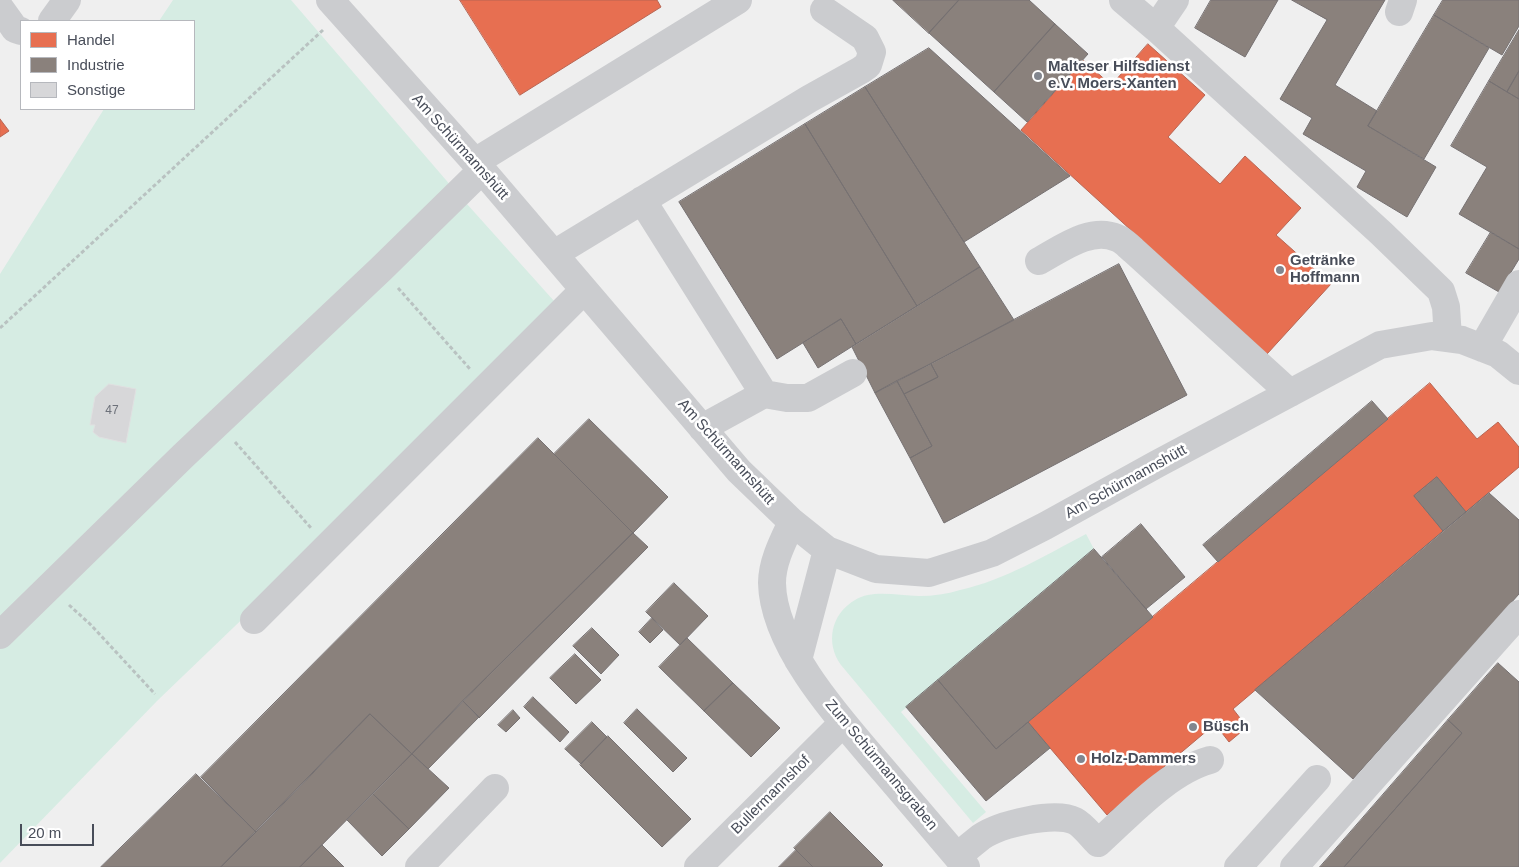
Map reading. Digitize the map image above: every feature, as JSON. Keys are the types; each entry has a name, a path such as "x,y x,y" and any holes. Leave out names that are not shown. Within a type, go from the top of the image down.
{"street":[{"path":"53,20 67,0"},
{"path":"0,635 183,456 382,269 478,166 738,0"},
{"path":"1123,0 1156,28 1441,291 1446,307 1448,338"},
{"path":"1156,28 1175,0"},
{"name":"Am Schürmannshütt","path":"344,4 478,166 739,471 792,522 827,550 876,569 929,573 992,553 1046,526 1157,464 1380,345 1432,336 1462,340 1498,354 1519,371"},
{"path":"0,8 15,28 20,30"},
{"path":"554,254 868,65 872,52 865,38 824,10"},
{"path":"642,200 764,394"},
{"path":"1039,261 1079,240 1099,234 1117,238 1133,250 1290,393"},
{"path":"1482,348 1519,284"},
{"path":"254,620 584,290"},
{"path":"702,428 764,394 787,398 808,398 853,373"},
{"name":"Zum Schürmannsgraben","path":"792,522 778,553 772,582 778,619 798,660 844,723 962,862"},
{"path":"798,660 827,550"},
{"path":"1294,867 1519,614"},
{"name":"Bullermannshof","path":"698,867 844,723"},
{"path":"962,862 982,836 1030,820 1062,817 1076,822 1098,843 1168,781 1197,764 1210,760"},
{"path":"1238,867 1317,779"},
{"path":"420,867 494,788"}],"path":[{"path":"0,328 319,32 344,4"},
{"path":"382,269 471,370"},
{"path":"219,424 316,534"},
{"path":"50,586 90,624 156,694"}],"green space":[{"path":"173,0 291,0 458,194 563,311 158,700 0,863 0,274 103,110 195,110 195,20 160,20"},
{"path":"1086,534 1094,549 901,712 986,812 973,823 841,665 833,648 832,638 836,621 840,613 847,606 862,597 878,594 935,595 977,586 1025,566"}],"building: Handel":[{"path":"460,0 657,0 661,7 520,95"},
{"path":"1148,44 1205,95 1168,137 1220,184 1245,156 1301,208 1276,235 1331,284 1267,354 1021,130 1083,60 1111,85"},
{"path":"0,119 9,131 0,137"},
{"path":"1430,383 1477,439 1498,422 1519,447 1519,467 1466,512 1437,477 1414,496 1443,531 1233,709 1247,727 1229,742 1215,724 1107,815 1028,722"}],"building: Industrie":[{"path":"893,0 959,0 929,33"},
{"path":"959,0 1029,0 1055,24 994,92 929,33"},
{"path":"1211,0 1278,0 1245,57 1195,28"},
{"path":"1292,0 1385,0 1335,85 1377,111 1368,126 1436,167 1407,217 1357,187 1366,171 1303,134 1312,118 1280,99 1327,20"},
{"path":"1443,0 1519,0 1519,26 1502,55 1434,15"},
{"path":"1434,15 1489,48 1424,159 1368,126"},
{"name":"Malteser Hilfsdienst e.V. Moers-Xanten","path":"1055,24 1088,54 1027,122 994,92"},
{"path":"1519,30 1519,71 1507,92 1489,81"},
{"path":"929,48 1070,176 964,242 865,87"},
{"path":"1519,71 1519,99 1507,92"},
{"path":"1489,81 1519,99 1519,249 1459,214 1487,167 1451,146"},
{"path":"865,87 980,267 917,306 805,124"},
{"path":"805,124 917,306 856,344 841,319 777,359 679,202"},
{"path":"1491,232 1519,249 1519,259 1499,292 1466,273"},
{"path":"1119,264 1187,395 944,523 910,458 932,446 904,394 938,377 931,364"},
{"path":"980,267 1014,320 875,393 852,347"},
{"path":"841,319 856,344 818,368 803,343"},
{"path":"931,364 938,377 904,394 897,381"},
{"path":"897,381 932,446 910,458 875,393"},
{"path":"1372,401 1388,419 1218,562 1203,545"},
{"path":"589,419 668,497 633,533 554,454"},
{"path":"538,438 633,533 412,754 370,714 256,832 201,777"},
{"path":"1437,477 1466,512 1443,531 1414,496"},
{"path":"1489,493 1519,520 1519,594 1353,779 1255,690"},
{"path":"1141,524 1185,577 1146,609 1102,557"},
{"path":"633,533 648,547 479,718 463,701"},
{"path":"1094,549 1153,617 996,749 938,680"},
{"path":"674,583 708,616 680,645 646,612"},
{"path":"652,618 663,630 650,643 639,632"},
{"path":"592,628 619,655 601,674 573,646"},
{"path":"687,638 733,683 704,711 659,667"},
{"path":"575,654 601,680 576,704 550,678"},
{"path":"1498,663 1519,682 1519,867 1344,867 1462,733 1448,720"},
{"path":"938,680 996,749 1028,722 1050,748 986,801 906,707"},
{"path":"733,683 780,728 751,757 704,711"},
{"path":"533,697 569,732 560,742 524,707"},
{"path":"463,701 479,717 428,769 412,754"},
{"path":"637,709 687,758 673,772 624,723"},
{"path":"513,710 520,718 506,732 498,725"},
{"path":"370,714 412,754 300,867 221,867"},
{"path":"1448,720 1462,733 1344,867 1320,867"},
{"path":"592,722 607,737 581,764 565,749"},
{"path":"608,736 691,819 662,847 580,765"},
{"path":"412,754 449,788 409,829 373,794"},
{"path":"196,774 256,832 221,867 101,867"},
{"path":"373,794 409,829 382,856 347,820"},
{"path":"830,812 883,865 881,867 813,867 794,848"},
{"path":"322,845 344,867 300,867"},
{"path":"796,850 813,867 779,867"}],"building: Sonstige":[{"path":"109,384 136,389 126,443 99,437 93,432 95,425 90,425 95,397"}],"place":[{"name":"Malteser Hilfsdienst e.V. Moers-Xanten","path":"1038,76"},
{"name":"Getränke Hoffmann","path":"1280,270"},
{"name":"Büsch","path":"1193,727"},
{"name":"Holz-Dammers","path":"1081,759"}]}
